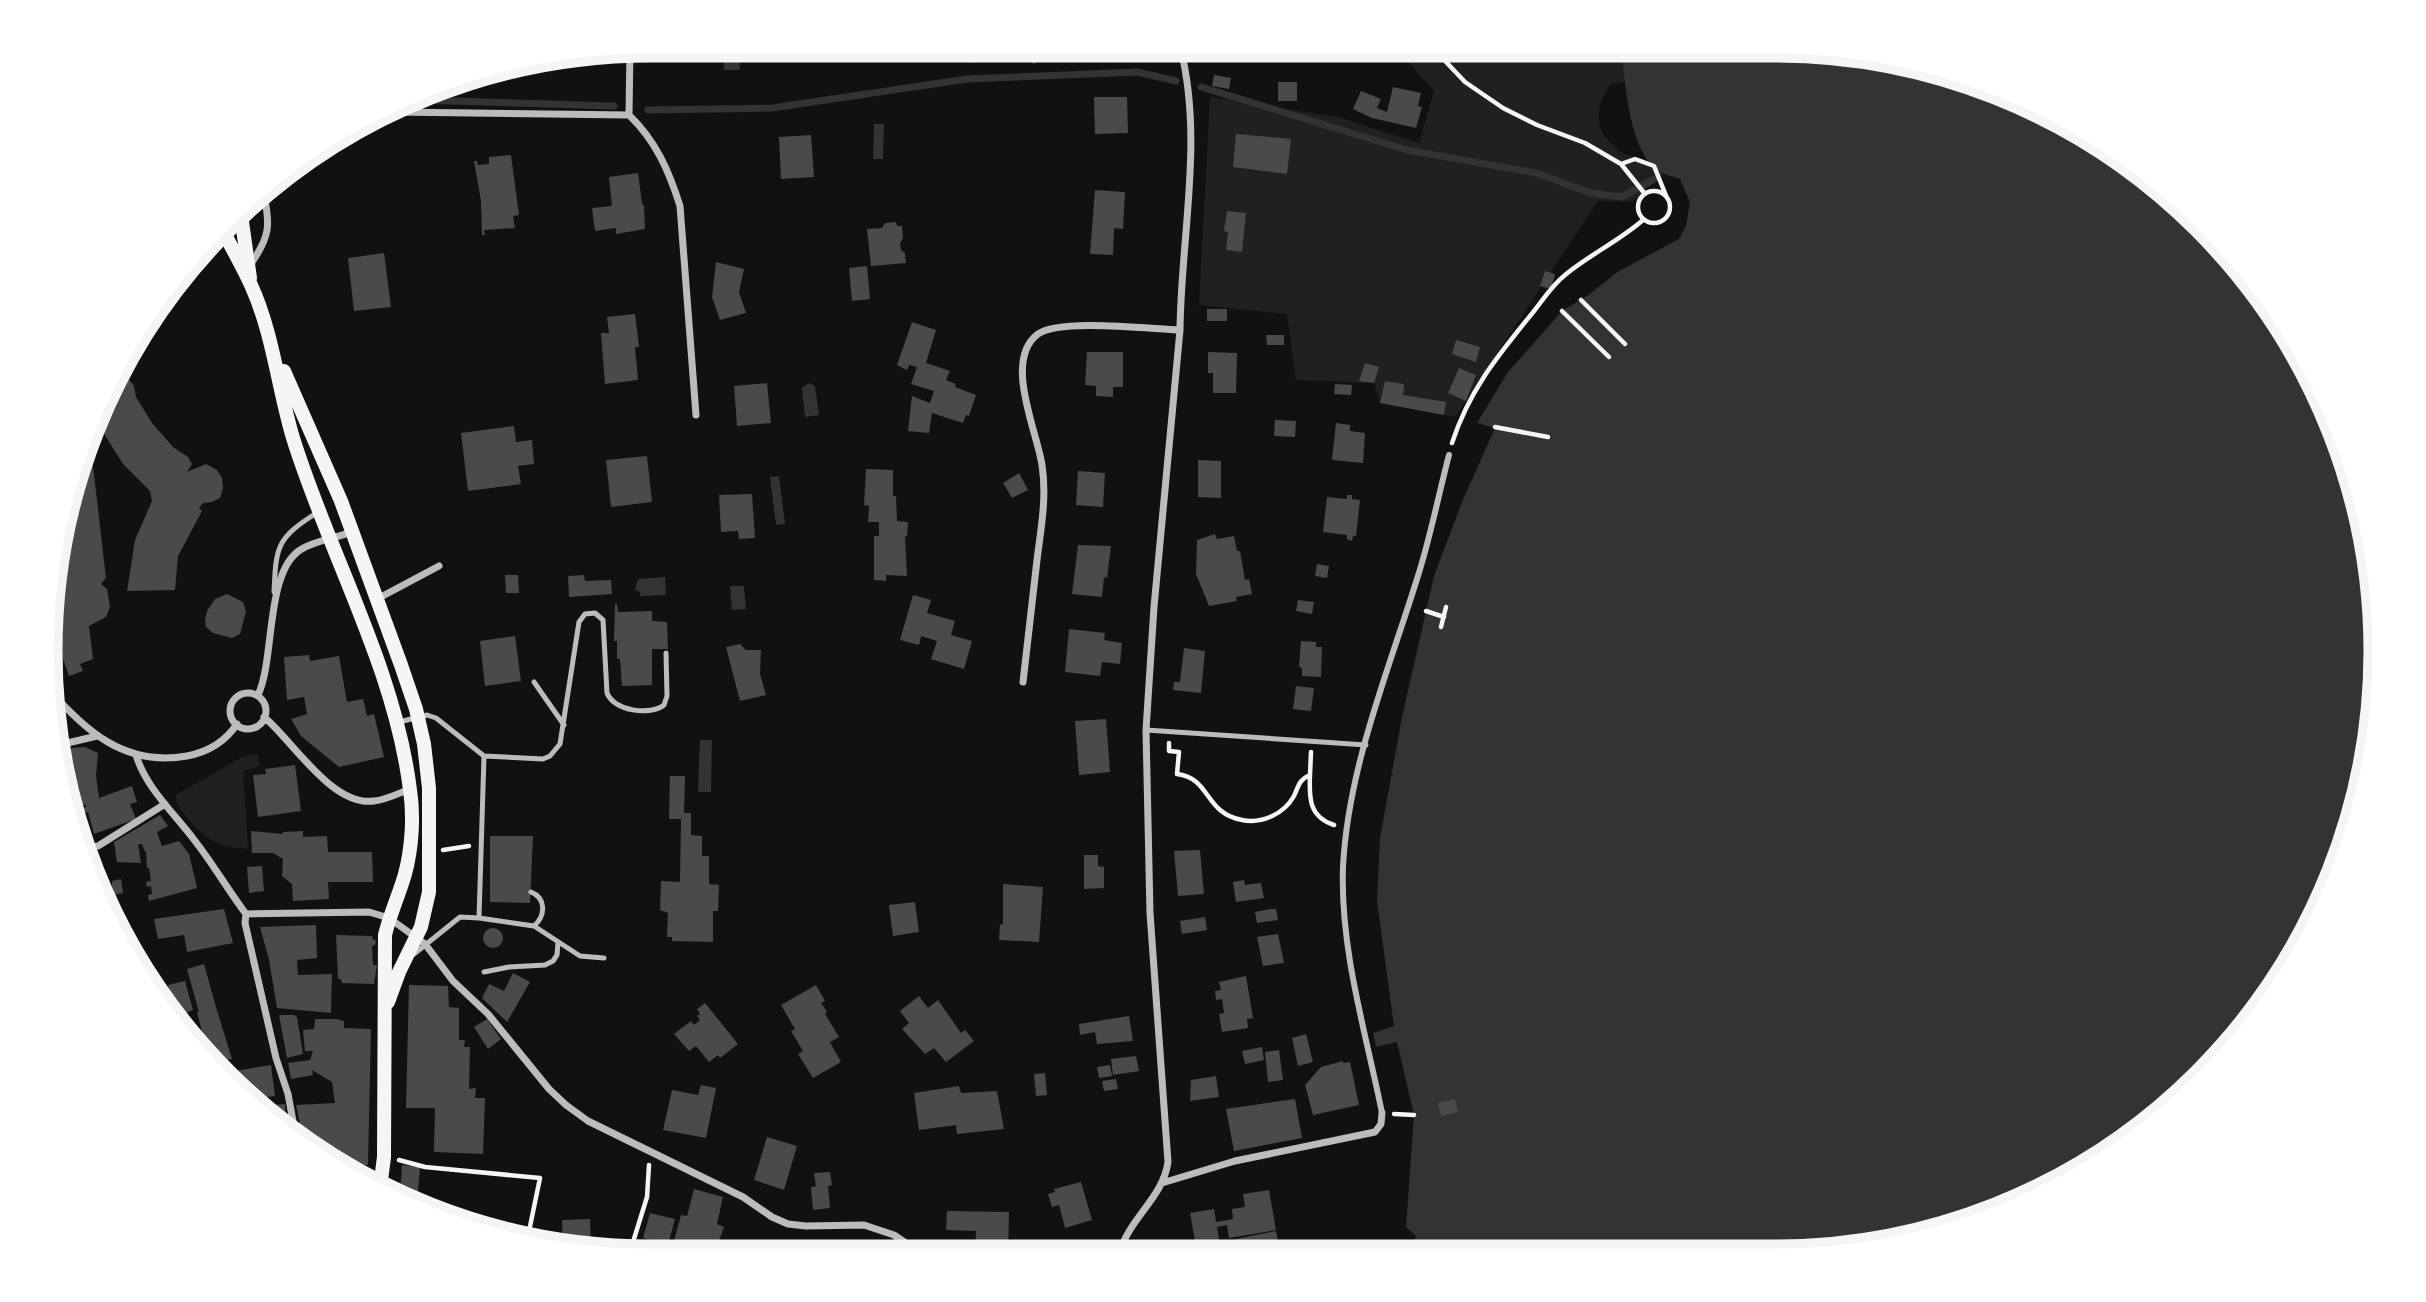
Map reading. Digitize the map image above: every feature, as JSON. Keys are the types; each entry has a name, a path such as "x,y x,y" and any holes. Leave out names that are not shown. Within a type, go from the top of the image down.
{"main road":[{"path":"242,222 251,286"},
{"path":"226,238 251,286 269,338 341,501 401,665 424,744 429,788 429,892 421,940 404,961 386,1007"},
{"path":"269,338 293,438 380,672 396,723 410,789 411,827 405,874 385,935 384,1157 381,1179"},
{"path":"320,510 341,501"}],"street":[{"path":"1122,1244 1128,1231 1154,1198 1168,1162 1150,913 1146,730 1154,607 1180,330 1180,296 1191,158 1188,80 1183,58"},
{"path":"629,115 630,59"},
{"path":"404,112 629,115 644,129 655,144 671,177 680,206 696,415"},
{"path":"249,267 264,245 269,232 264,201"},
{"path":"1023,682 1045,498 1038,441 1021,371 1027,347 1037,334 1051,328 1072,326 1180,330"},
{"path":"1162,1183 1235,1161 1375,1132 1381,1125 1382,1113 1346,937 1343,868 1347,827 1393,645 1424,557 1448,455"},
{"path":"258,695 265,675 274,605 284,571 297,552 352,532"},
{"path":"377,599 439,566"},
{"path":"244,693 258,695 266,707 264,718 258,726 252,728 236,724 230,715 233,701 244,693"},
{"path":"60,702 97,736 114,746 136,755 155,758 198,754 217,745 236,724"},
{"path":"264,718 314,769 348,796 374,801 410,789"},
{"path":"65,744 97,736"},
{"path":"136,755 139,767 246,914 245,923 272,1044 288,1094 294,1125"},
{"path":"91,847 98,846 165,804"},
{"path":"246,914 369,912 389,918 421,940 453,981 488,1014 549,1089 566,1105 607,1131 743,1197 772,1217 788,1224 872,1227 894,1235 907,1244"}],"lane":[{"path":"274,605 275,564 279,549 293,528 320,510"},
{"path":"396,723 427,715 436,718 484,756 543,759 560,744 565,727 579,622 585,614 595,613 603,620 607,693 612,703 617,706 656,710 664,705 667,696 666,653"},
{"path":"534,682 565,727"},
{"path":"1146,730 1366,745"},
{"path":"479,918 484,756"},
{"path":"531,891 538,895 543,906 541,917 534,926"},
{"path":"421,940 460,917 479,918 534,926 580,956 604,958"},
{"path":"484,972 509,967 545,965 553,961 557,954 558,941"}],"path":[{"path":"1442,58 1465,82 1503,108 1537,125 1585,143 1621,164 1643,191 1658,191 1668,199"},
{"path":"1621,164 1635,159 1654,166 1668,199 1670,210 1664,220 1652,224 1643,220 1637,205 1643,191"},
{"path":"1448,455 1472,392 1492,363 1562,277 1629,233 1643,220"},
{"path":"1581,300 1625,344"},
{"path":"1562,311 1609,357"},
{"path":"1495,427 1548,438"},
{"path":"1441,627 1446,607"},
{"path":"1426,611 1444,617"},
{"path":"1170,732 1169,751 1179,752 1177,774 1190,775 1217,808 1238,820 1259,821 1279,812 1293,796 1300,780 1310,775"},
{"path":"1311,741 1309,800 1313,810 1324,822 1347,827"},
{"path":"430,851 462,849 473,845 481,833"},
{"path":"633,1244 647,1197 650,1151"},
{"path":"384,1157 425,1167 540,1178 529,1232"}],"shaded area":[{"path":"724,58 740,58 740,70 724,70"},
{"path":"1405,58 1628,58 1622,62 1625,82 1610,85 1604,94 1599,112 1601,129 1611,144 1624,153 1652,162 1664,174 1632,202 1598,201 1455,417 1380,403 1374,383 1296,380 1287,314 1199,305 1210,97 1342,118 1419,143 1434,91"},
{"path":"1621,58 1814,59 1891,69 1966,89 2037,119 2105,158 2166,205 2221,260 2268,321 2307,389 2337,460 2357,535 2367,612 2367,690 2357,767 2337,842 2323,878 2289,948 2246,1012 2194,1070 2136,1122 2072,1165 2037,1183 1966,1213 1929,1224 1891,1233 1814,1243 1414,1244 1416,1236 1406,1227 1414,1115 1397,1042 1376,1047 1373,1033 1394,1026 1377,901 1380,838 1402,717 1434,576 1462,502 1495,428 1477,423 1508,372 1562,311 1619,271 1679,239 1686,226 1690,202 1680,179 1664,174 1652,166 1643,153 1628,103"},
{"path":"874,124 884,124 883,159 873,159"},
{"path":"809,383 815,386 819,415 805,417 802,388"},
{"path":"779,476 785,524 776,525 770,477"},
{"path":"665,577 666,595 640,596 640,592 635,590 638,579"},
{"path":"730,586 744,586 746,609 732,610"},
{"path":"700,740 712,740 711,792 698,792"},
{"path":"258,754 260,766 243,771 248,849 219,844 205,836 181,811 176,795 242,757"}],"building":[{"path":"971,58 996,58 996,60 972,63"},
{"path":"1020,58 1038,58 1035,64"},
{"path":"552,66 552,70 533,69"},
{"path":"1214,75 1231,78 1229,89 1212,86"},
{"path":"1278,82 1297,82 1297,101 1278,101"},
{"path":"1393,87 1421,93 1418,106 1422,107 1416,128 1372,118 1353,109 1361,91 1381,99 1377,108 1387,112"},
{"path":"1094,97 1127,97 1128,133 1095,134"},
{"path":"1236,134 1291,139 1287,174 1233,167"},
{"path":"811,135 814,177 781,179 779,137"},
{"path":"511,155 519,215 513,216 515,228 484,230 485,235 482,235 481,201 474,161 477,161 478,165 489,164 489,157"},
{"path":"638,173 645,229 616,234 616,228 595,231 592,208 612,206 609,177"},
{"path":"1095,190 1125,192 1123,229 1114,228 1113,255 1090,254"},
{"path":"1227,211 1246,213 1242,252 1226,250 1228,232 1224,231"},
{"path":"896,222 897,226 902,226 903,239 900,243 906,263 871,266 867,229 882,228 885,223"},
{"path":"384,253 391,307 354,311 348,258"},
{"path":"716,262 744,269 739,292 746,313 720,320 712,297"},
{"path":"867,266 870,299 852,301 849,268"},
{"path":"1545,271 1555,274 1551,289 1540,286"},
{"path":"1207,309 1227,309 1227,321 1207,321"},
{"path":"635,314 639,347 635,347 638,380 605,384 601,333 609,333 607,317"},
{"path":"912,322 936,330 926,363 950,371 946,380 956,384 955,387 976,395 969,416 966,415 963,423 932,413 929,433 908,431 912,396 930,403 934,391 911,384 917,367 909,365 907,370 897,365"},
{"path":"1266,335 1284,335 1284,345 1267,345"},
{"path":"1456,340 1480,347 1476,362 1452,354"},
{"path":"1087,352 1123,352 1123,387 1113,387 1113,397 1096,396 1096,386 1085,385"},
{"path":"1208,352 1237,353 1236,393 1213,393 1213,373 1208,373"},
{"path":"1365,363 1379,367 1374,383 1359,381"},
{"path":"1459,368 1476,375 1466,401 1448,393"},
{"path":"128,378 134,386 136,397 152,423 173,447 188,457 192,464 187,472 206,464 217,470 222,478 220,498 203,503 199,508 202,511 178,556 175,590 127,591 135,540 152,501 150,491 123,464 101,429 124,379"},
{"path":"1385,381 1404,384 1403,395 1446,402 1444,415 1380,403"},
{"path":"767,383 771,423 737,426 734,386"},
{"path":"1335,384 1352,385 1351,395 1334,394"},
{"path":"1275,420 1296,421 1295,437 1274,436"},
{"path":"1336,423 1350,425 1350,431 1365,433 1363,463 1332,460"},
{"path":"514,426 516,442 532,440 534,464 518,466 521,484 468,491 461,433"},
{"path":"647,456 652,502 611,507 606,460"},
{"path":"1198,460 1221,461 1221,498 1198,497"},
{"path":"88,462 93,466 106,578 101,584 107,589 110,607 106,617 89,626 93,659 80,664 83,671 69,676 58,645 59,612 62,612 60,598 69,535"},
{"path":"866,469 893,470 897,521 908,522 905,536 907,576 886,575 886,581 874,580 874,536 879,536 879,522 868,522 869,506 864,505"},
{"path":"1078,471 1105,473 1103,507 1076,505"},
{"path":"1019,473 1028,490 1012,498 1003,483"},
{"path":"752,494 755,538 739,539 738,531 721,532 719,495"},
{"path":"1347,495 1360,500 1356,536 1353,536 1352,541 1347,539 1347,535 1323,532 1327,497 1347,499"},
{"path":"1215,534 1217,539 1234,536 1237,551 1240,551 1245,580 1249,579 1252,594 1236,597 1237,601 1209,606 1196,574 1197,540"},
{"path":"1078,545 1111,546 1102,597 1072,594"},
{"path":"1317,564 1329,566 1327,578 1315,576"},
{"path":"505,575 518,575 519,593 506,593"},
{"path":"584,575 585,581 611,580 612,594 569,597 568,576"},
{"path":"227,594 243,602 246,611 240,634 232,638 213,633 206,627 205,620 215,599"},
{"path":"913,595 931,600 927,613 955,621 951,635 972,641 964,669 931,659 937,641 921,636 919,645 900,640"},
{"path":"1298,600 1314,602 1312,614 1296,611"},
{"path":"615,604 618,612 652,611 652,621 667,622 668,649 652,649 652,685 622,686 617,641 614,641"},
{"path":"1069,629 1105,633 1104,640 1122,643 1120,664 1102,662 1100,676 1065,672"},
{"path":"515,636 521,681 485,686 480,641"},
{"path":"1301,641 1316,642 1316,647 1322,647 1321,677 1302,676 1302,668 1299,667"},
{"path":"740,644 746,650 761,650 760,674 766,695 740,701 726,647"},
{"path":"1184,648 1205,651 1201,693 1173,690 1174,682 1180,682"},
{"path":"309,655 310,661 339,656 347,702 363,699 367,716 374,714 384,757 339,767 301,736 291,719 307,714 304,697 287,700 284,657"},
{"path":"1296,686 1314,688 1311,711 1293,709"},
{"path":"1106,719 1110,772 1079,775 1075,721"},
{"path":"85,747 98,753 96,776 99,798 132,786 137,802 130,804 136,819 94,834 88,812 84,813 82,808 86,805 78,805 70,771 71,748"},
{"path":"295,765 301,811 258,817 253,775 266,774 265,769"},
{"path":"670,776 685,776 684,813 691,813 691,835 702,836 702,856 709,856 709,884 719,885 718,911 713,911 713,942 672,941 672,937 667,937 668,913 660,910 661,881 680,882 681,819 669,819"},
{"path":"160,815 168,826 157,832 162,846 179,841 189,854 197,888 149,901 151,886 147,887 146,882 151,881 146,851 142,844 138,844 141,863 117,862 114,842"},
{"path":"251,831 283,834 303,831 303,837 327,836 328,852 372,852 373,882 328,882 329,899 293,901 292,884 282,876 283,859 273,853 252,853"},
{"path":"490,836 533,836 530,903 490,902"},
{"path":"1200,850 1204,894 1178,896 1174,851"},
{"path":"1084,855 1098,855 1098,866 1104,867 1104,888 1084,889"},
{"path":"262,866 264,891 249,893 247,867"},
{"path":"121,879 123,893 114,895 116,907 107,887 112,887 112,881"},
{"path":"1244,880 1245,885 1261,883 1264,898 1236,902 1233,882"},
{"path":"1003,884 1043,887 1039,942 999,940 1000,925 1003,924"},
{"path":"915,902 919,932 893,936 889,905"},
{"path":"224,909 233,943 187,952 184,935 158,939 154,919"},
{"path":"1276,909 1278,920 1257,923 1255,912"},
{"path":"1205,917 1207,930 1182,934 1180,921"},
{"path":"316,925 317,958 297,960 298,975 332,974 331,1013 277,1008 260,927"},
{"path":"493,928 500,931 503,938 500,945 493,948 486,945 483,938 486,931"},
{"path":"1278,934 1284,963 1263,966 1257,937"},
{"path":"336,935 372,936 373,940 376,940 372,946 373,965 377,965 374,984 342,983 341,979 338,979"},
{"path":"204,964 232,1059 223,1061 200,1037 203,1036 199,1012 187,969"},
{"path":"513,973 530,982 507,1022 482,998 489,984 504,991"},
{"path":"1246,976 1253,1018 1247,1019 1248,1028 1222,1032 1219,1014 1224,1013 1222,999 1216,1000 1215,991 1221,990 1219,982"},
{"path":"185,981 193,1010 182,1014 172,1001 168,985"},
{"path":"409,985 448,986 449,1007 459,1008 459,1040 465,1040 464,1047 470,1047 469,1089 476,1088 475,1098 485,1098 483,1154 434,1152 435,1108 406,1108"},
{"path":"816,985 825,1001 821,1003 827,1012 825,1014 839,1037 830,1042 841,1062 813,1078 798,1054 803,1051 791,1031 795,1029 781,1005"},
{"path":"919,996 928,1008 938,1000 961,1033 965,1030 974,1041 946,1062 934,1048 925,1054 902,1029 909,1023 900,1011"},
{"path":"705,1003 738,1044 720,1058 718,1055 709,1062 696,1046 689,1051 674,1034 691,1021 694,1025 700,1020 697,1009"},
{"path":"279,1015 297,1017 303,1054 287,1058"},
{"path":"1129,1016 1133,1041 1097,1044 1095,1032 1080,1035 1079,1024"},
{"path":"315,1019 337,1019 344,1021 344,1028 371,1029 368,1165 354,1165 301,1130 296,1105 335,1103 332,1082 312,1070 313,1075 291,1079 288,1063 310,1060 313,1051 305,1051 303,1030 314,1029"},
{"path":"487,1019 501,1039 488,1049 474,1027"},
{"path":"1306,1034 1313,1062 1298,1066 1292,1038"},
{"path":"1262,1047 1264,1060 1245,1064 1242,1051"},
{"path":"1279,1050 1283,1080 1268,1082 1265,1052"},
{"path":"1136,1056 1139,1071 1113,1075 1111,1059"},
{"path":"1343,1061 1350,1062 1359,1105 1313,1115 1305,1085 1321,1067"},
{"path":"271,1065 275,1096 261,1098 233,1071"},
{"path":"1110,1065 1112,1076 1099,1078 1097,1067"},
{"path":"1045,1073 1047,1095 1036,1096 1034,1074"},
{"path":"1216,1076 1219,1097 1190,1101 1191,1080"},
{"path":"1116,1079 1118,1089 1104,1091 1102,1081"},
{"path":"701,1085 716,1088 706,1138 663,1130 672,1090 698,1095"},
{"path":"959,1086 961,1093 997,1091 1004,1129 957,1134 956,1125 919,1130 914,1093"},
{"path":"1295,1099 1302,1138 1234,1151 1226,1109"},
{"path":"1455,1099 1458,1112 1441,1116 1438,1103"},
{"path":"285,1104 286,1118 270,1105"},
{"path":"767,1137 797,1146 784,1190 754,1180"},
{"path":"402,1165 420,1167 418,1196 401,1188"},
{"path":"830,1172 830,1208 813,1210 811,1187 816,1186 814,1173"},
{"path":"1081,1182 1092,1220 1065,1228 1059,1205 1052,1207 1048,1194 1055,1192 1054,1189"},
{"path":"694,1189 723,1197 717,1224 724,1227 718,1244 673,1244 681,1215 687,1216"},
{"path":"1269,1190 1276,1230 1229,1238 1227,1225 1217,1227 1220,1244 1196,1244 1190,1213 1214,1209 1216,1222 1233,1219 1232,1209 1245,1207 1243,1194"},
{"path":"947,1211 1009,1212 1008,1244 975,1244 976,1231 946,1230"},
{"path":"650,1213 675,1219 668,1244 643,1238"},
{"path":"590,1219 591,1241 563,1237 562,1220"},
{"path":"1276,1231 1278,1242 1237,1244 1236,1239"}],"waterway":[{"path":"648,110 772,108 967,79 1137,72 1176,81"},
{"path":"1201,87 1407,150 1536,173 1591,193 1622,197 1656,178"},
{"path":"431,100 614,106"}]}
